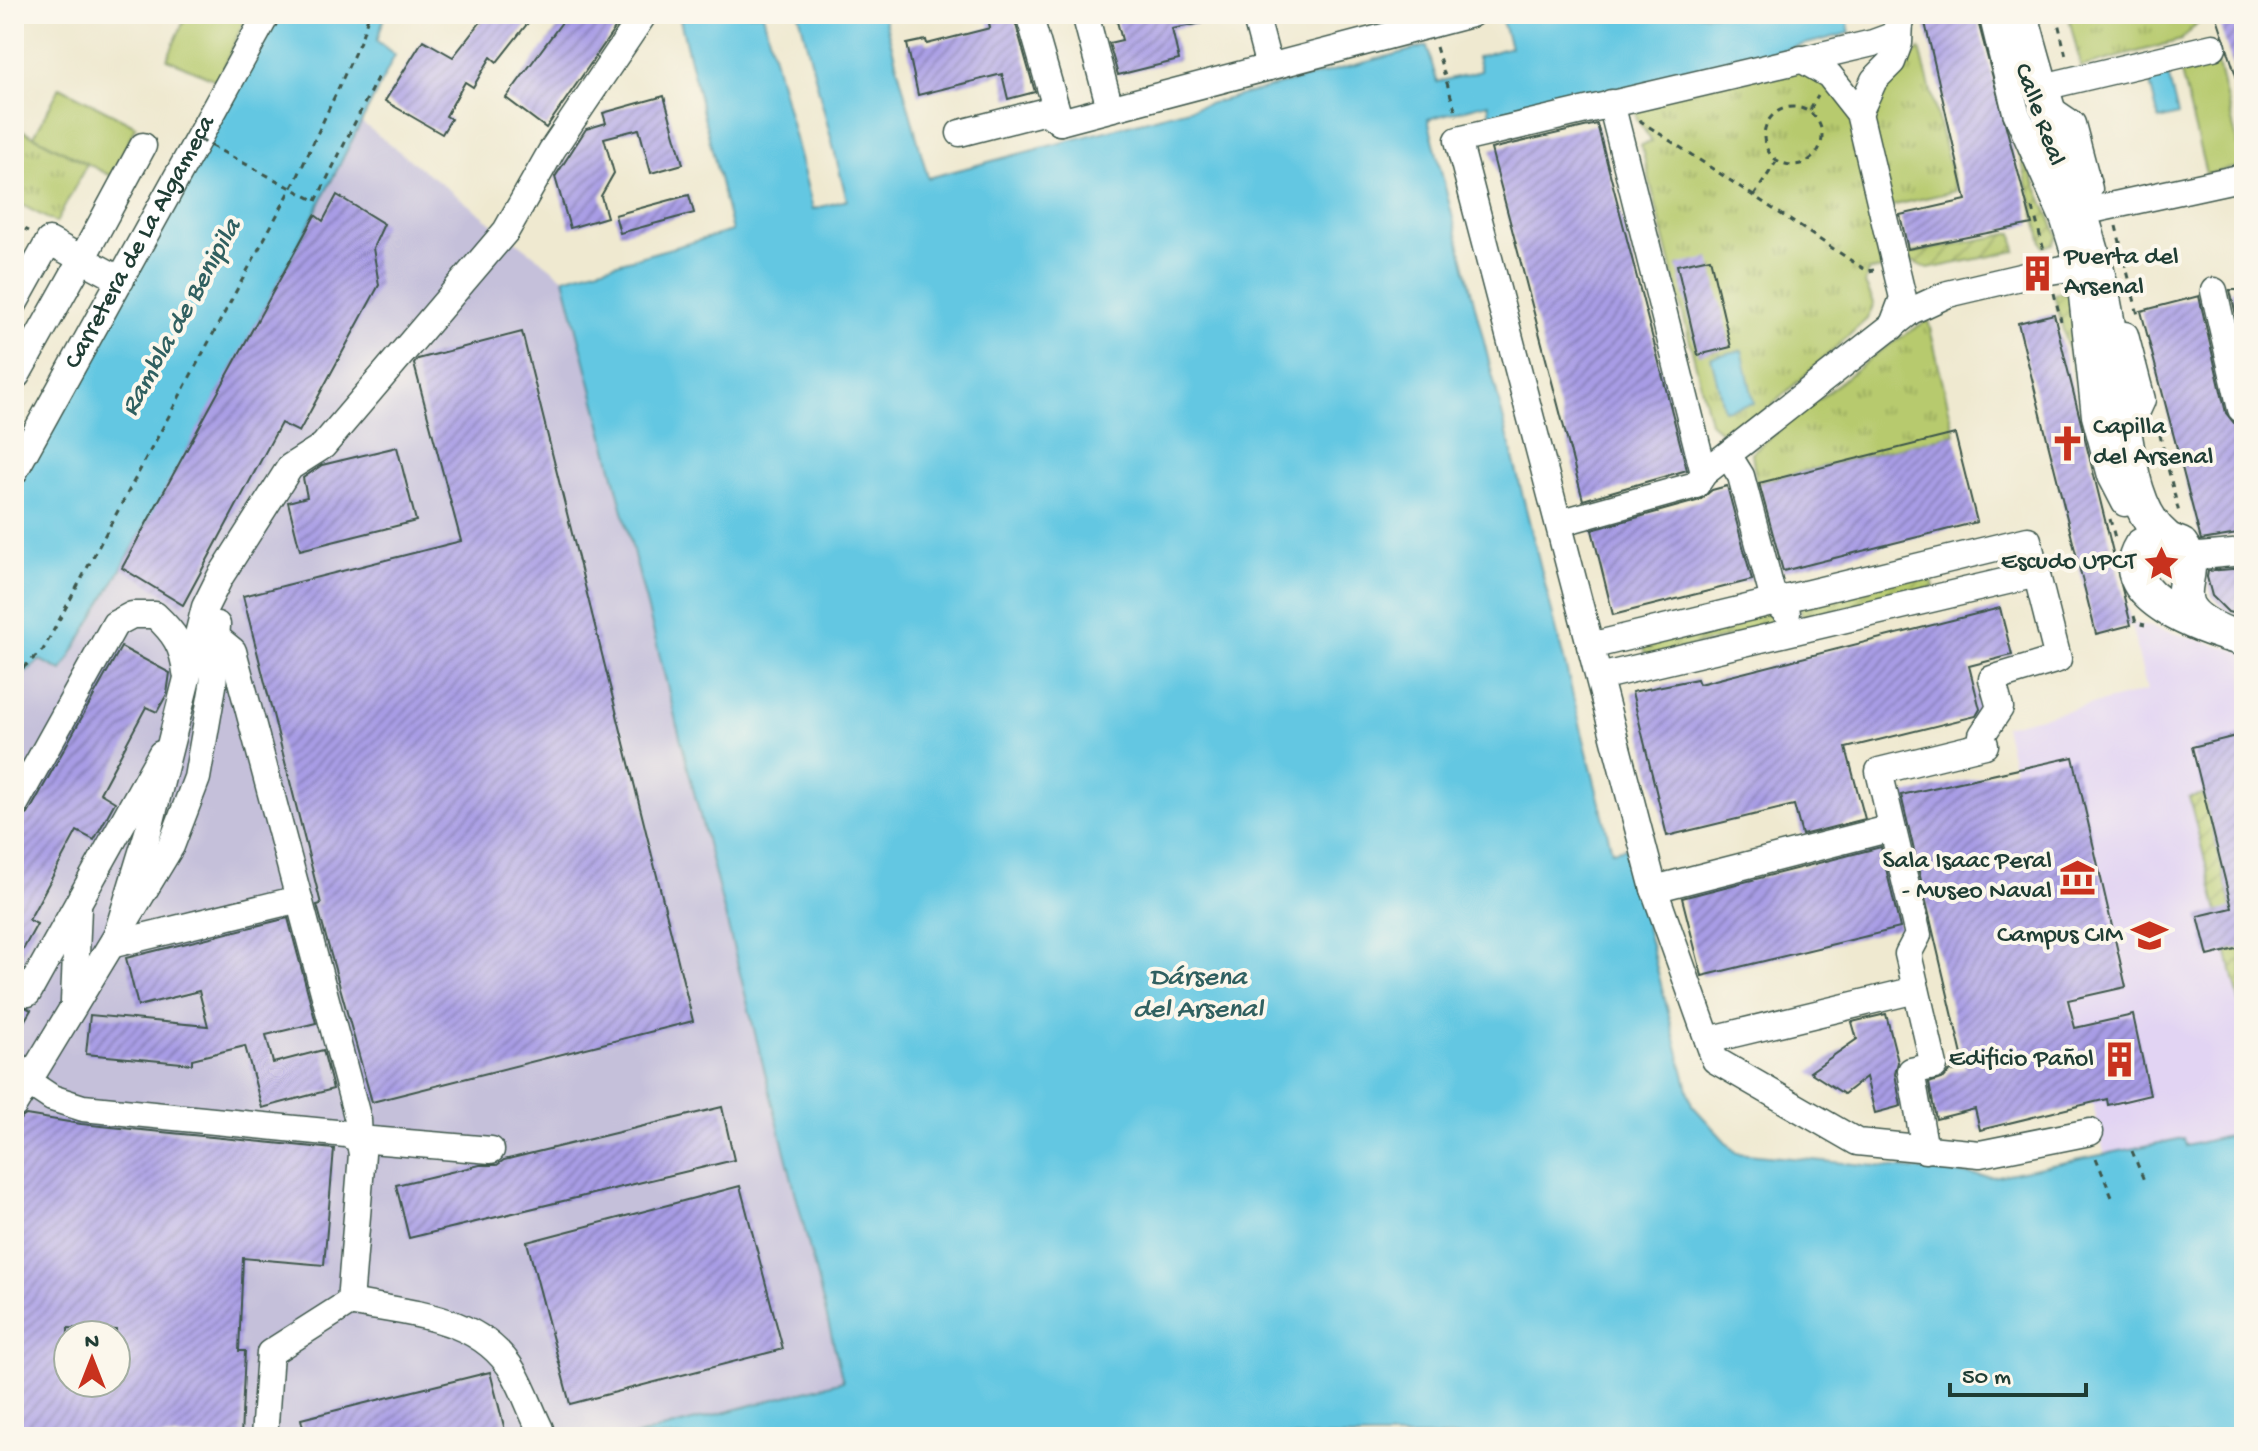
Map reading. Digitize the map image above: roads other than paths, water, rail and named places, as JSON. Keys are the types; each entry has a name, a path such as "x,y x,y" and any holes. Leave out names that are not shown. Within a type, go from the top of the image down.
{"main road":[{"name":"Calle Real","path":"2006,14 2036,126 2079,212"},
{"name":"Calle Real","path":"2021,14 2042,97 2079,212 2105,408 2125,503 2136,539 2139,571 2174,614 2235,637"},
{"name":"Calle Real","path":"2091,286 2144,510 2179,557 2188,608 2201,621 2235,637"},
{"path":"2144,543 2179,557 2166,590 2139,571 2144,543"}],"street":[{"name":"Carretera de La Algameca","path":"14,472 267,14"},
{"path":"114,944 188,683 184,652 220,577 290,467 323,446 506,231 552,150 644,14"},
{"path":"1029,14 1060,122"},
{"path":"1085,14 1110,108"},
{"path":"1255,14 1269,67"},
{"path":"1060,122 1471,14"},
{"path":"1559,523 1696,485 1704,473 1891,330 1911,311 1938,297 2037,267 2066,253 2079,212 2016,112 1992,14"},
{"path":"1900,18 1892,36 1458,140 1654,889 1715,1060 1857,1142 1980,1154 2093,1145"},
{"path":"1859,113 1874,80 1892,62 1899,43 1900,18"},
{"path":"2042,97 2213,47"},
{"path":"1801,59 1829,75 1859,113 1903,298 1891,330"},
{"path":"1611,103 1704,473"},
{"path":"960,133 1046,111 1060,122"},
{"path":"15,376 143,146"},
{"path":"2079,212 2244,177"},
{"path":"14,304 49,241 121,280"},
{"path":"1897,267 1911,278 1936,283 2037,267 2069,268 2091,286"},
{"path":"2214,291 2241,409 2244,409"},
{"path":"2125,335 2142,400 2125,437"},
{"path":"1728,455 1741,476 1774,601 1786,609 1788,623 1783,634"},
{"path":"1590,646 2028,540 2058,659 1992,679 2000,708 1982,735 1985,745 1879,771 1918,935 1908,954 1934,1066 1911,1071 1925,1150"},
{"path":"2179,557 2244,552"},
{"path":"1950,558 1962,567 1966,580 1958,593"},
{"path":"1599,677 2037,574"},
{"path":"14,806 115,624 146,610 199,625 233,651 358,1120 362,1154 350,1302"},
{"path":"14,1105 171,846 197,778 214,669 199,625"},
{"path":"71,1009 21,990 78,900 153,763 173,739"},
{"path":"1654,889 1892,828"},
{"path":"114,944 299,899"},
{"path":"71,1009 78,900"},
{"path":"1708,1040 1916,990"},
{"path":"28,1082 52,1098 83,1108 346,1134 359,1139 491,1150"},
{"path":"264,1437 270,1353 350,1302 461,1324 494,1346 514,1372 540,1429"}],"water":[{"name":"Rambla de Benipila","path":"279,14 385,14 377,41 395,55 234,366 62,671 40,660 14,683 14,492"},
{"name":"Dársena del Arsenal","path":"704,14 763,14 813,209 847,200 799,14 883,14 928,178 1427,46 1437,82 1481,71 1477,57 1510,47 1500,14 1846,14 1850,33 1492,122 1488,103 1428,119 1612,851 1626,848 1692,1105 1736,1153 1993,1177 2184,1138 2186,1146 2244,1132 2244,1437 632,1437 843,1381 564,278 732,231 680,20"},
{"path":"2168,74 2178,115 2159,120 2149,79"},
{"path":"1742,350 1754,403 1724,410 1711,357"}],"place":[{"name":"Puerta del Arsenal","path":"2038,273"},
{"name":"Capilla del Arsenal","path":"2067,443"},
{"name":"Escudo UPCT","path":"2162,563"},
{"name":"Sala Isaac Peral - Museo Naval","path":"2078,877"},
{"name":"Campus CIM","path":"2149,936"},
{"name":"Edificio Pañol","path":"2120,1060"}]}
